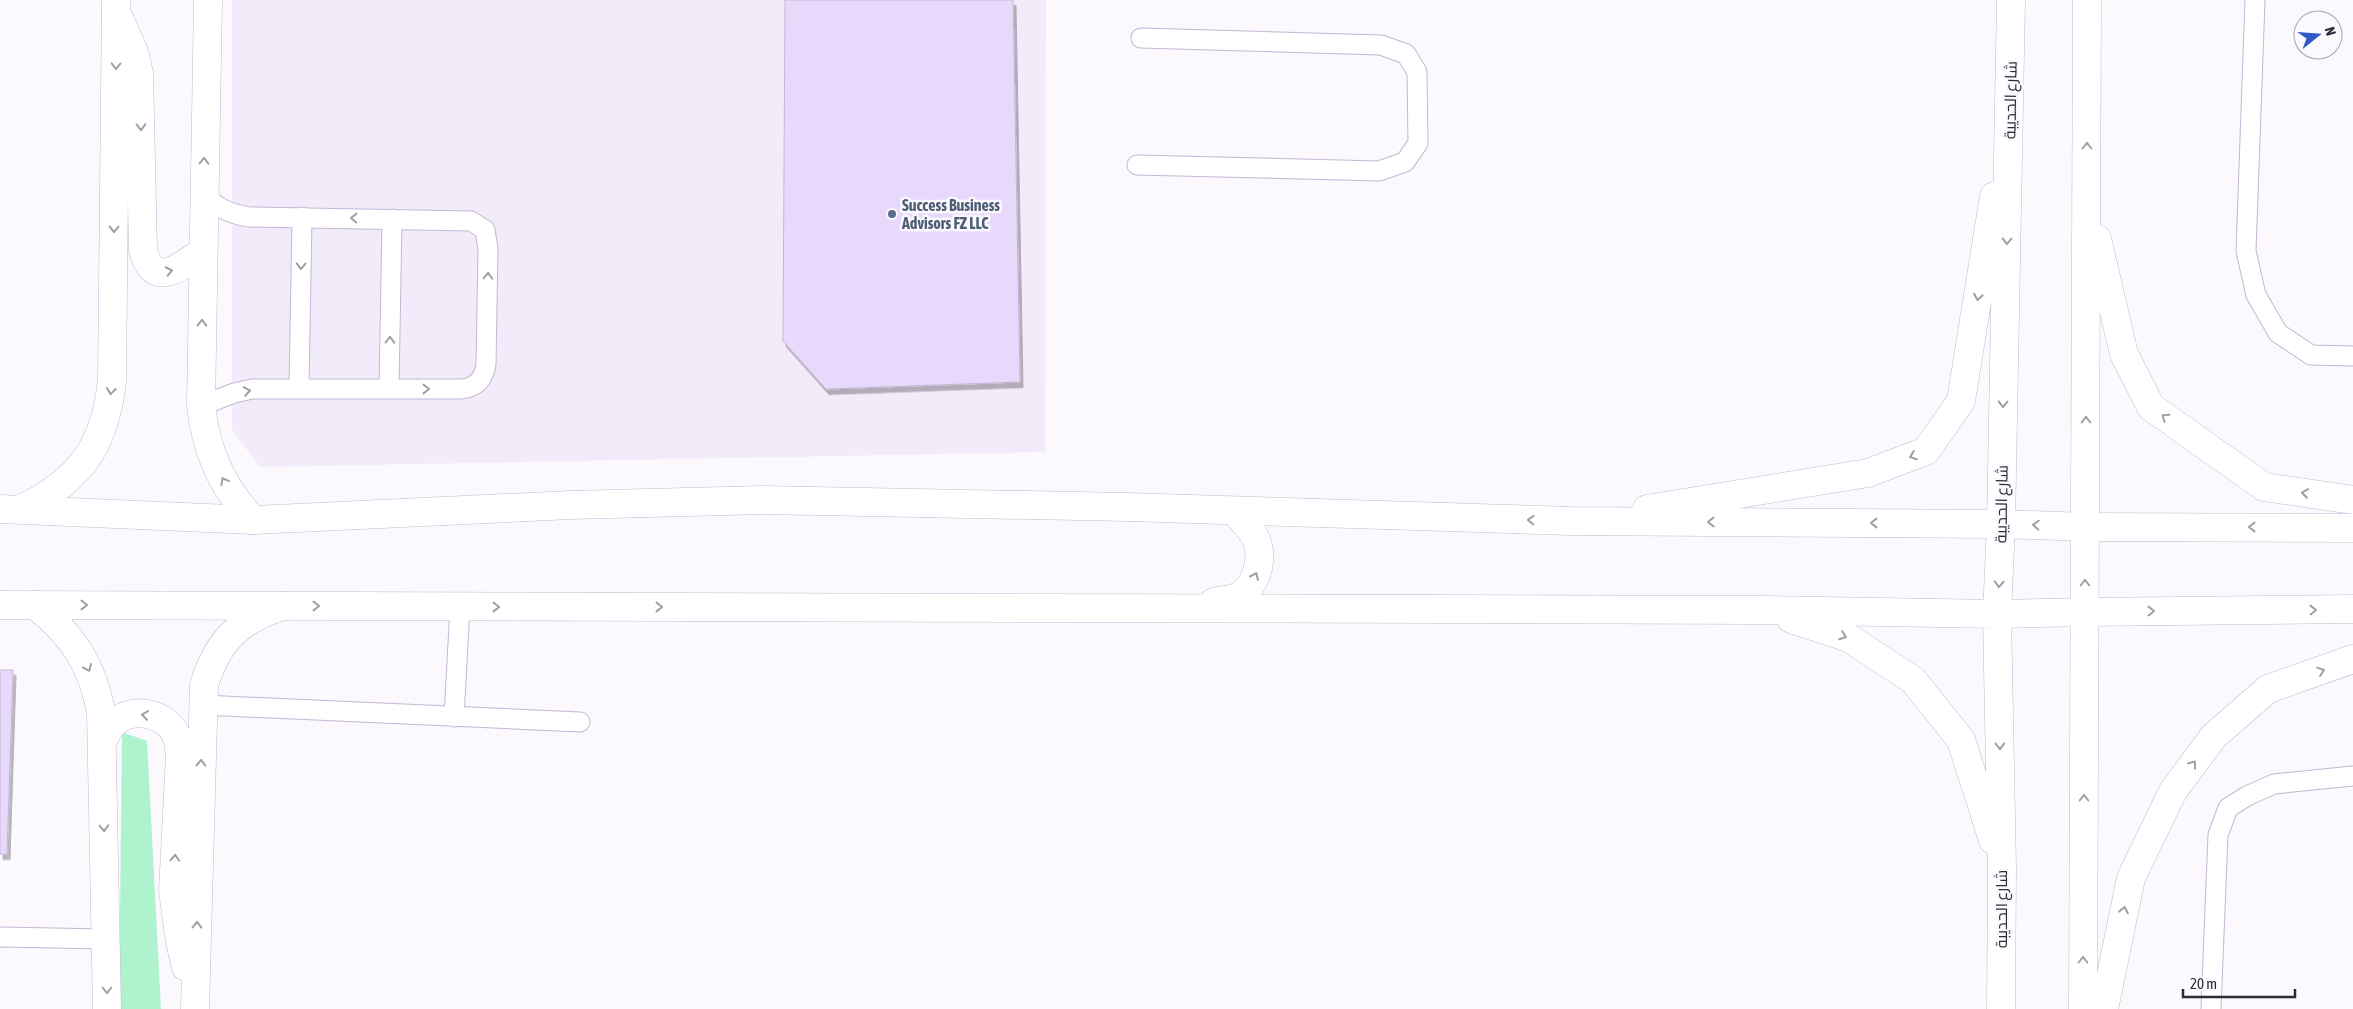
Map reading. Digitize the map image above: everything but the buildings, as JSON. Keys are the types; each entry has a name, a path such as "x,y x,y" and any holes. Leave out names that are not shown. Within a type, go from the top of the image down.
{"main road":[{"path":"208,0 200,406 208,448 216,468 239,505 253,520"},
{"name":"شارع الحديبة","path":"2001,1009 2002,869 1997,614 2001,524 2012,0"},
{"path":"2082,1009 2087,0"},
{"path":"116,6 139,73 143,250 146,260 152,269 161,273 171,272 203,251"},
{"path":"10,509 46,497 74,473 86,459 100,435 109,409 112,381 116,6"},
{"path":"1570,521 1868,473 1926,451 1961,401 2011,93"},
{"path":"2087,194 2124,354 2151,407 2264,487 2353,500"},
{"path":"10,509 253,520 571,505 763,500 1570,521 2353,528"},
{"path":"1183,608 1237,597 1253,584 1260,567 1258,548 1254,533 1234,511"},
{"path":"0,605 1763,610 1997,614 2353,609"},
{"path":"34,605 55,621 73,640 86,662 96,686 101,712 107,1009"},
{"path":"196,1000 204,685 210,666 219,649 232,633 247,621 264,612 283,606"},
{"path":"1763,610 1849,638 1913,680 1961,740 2002,869"},
{"path":"2104,1009 2131,878 2173,791 2214,736 2268,689 2353,659"},
{"path":"102,742 112,724 128,714 148,713 165,721 177,737 180,756 173,891 180,942 196,1000"}],"lane":[{"path":"2255,0 2246,250 2256,295 2278,332 2311,355 2353,356"},
{"path":"1137,165 1380,171 1405,162 1418,143 1417,72 1406,54 1380,45 1141,38"},
{"path":"200,406 242,391 299,388 468,388 482,379 486,364 488,239 485,230 471,221 236,215 213,204 204,194"},
{"path":"299,388 302,217"},
{"path":"389,389 392,219"},
{"path":"454,717 460,606"},
{"path":"202,705 580,722"},
{"path":"2211,1009 2218,835 2228,808 2247,796 2274,784 2353,776"},
{"path":"0,938 107,939"}],"shaded area":[{"path":"232,0 1046,0 1045,452 260,467 232,430"}],"green space":[{"path":"122,732 147,741 161,1009 119,1009"}],"place":[{"name":"Success Business Advisors FZ LLC","path":"892,214"}]}
